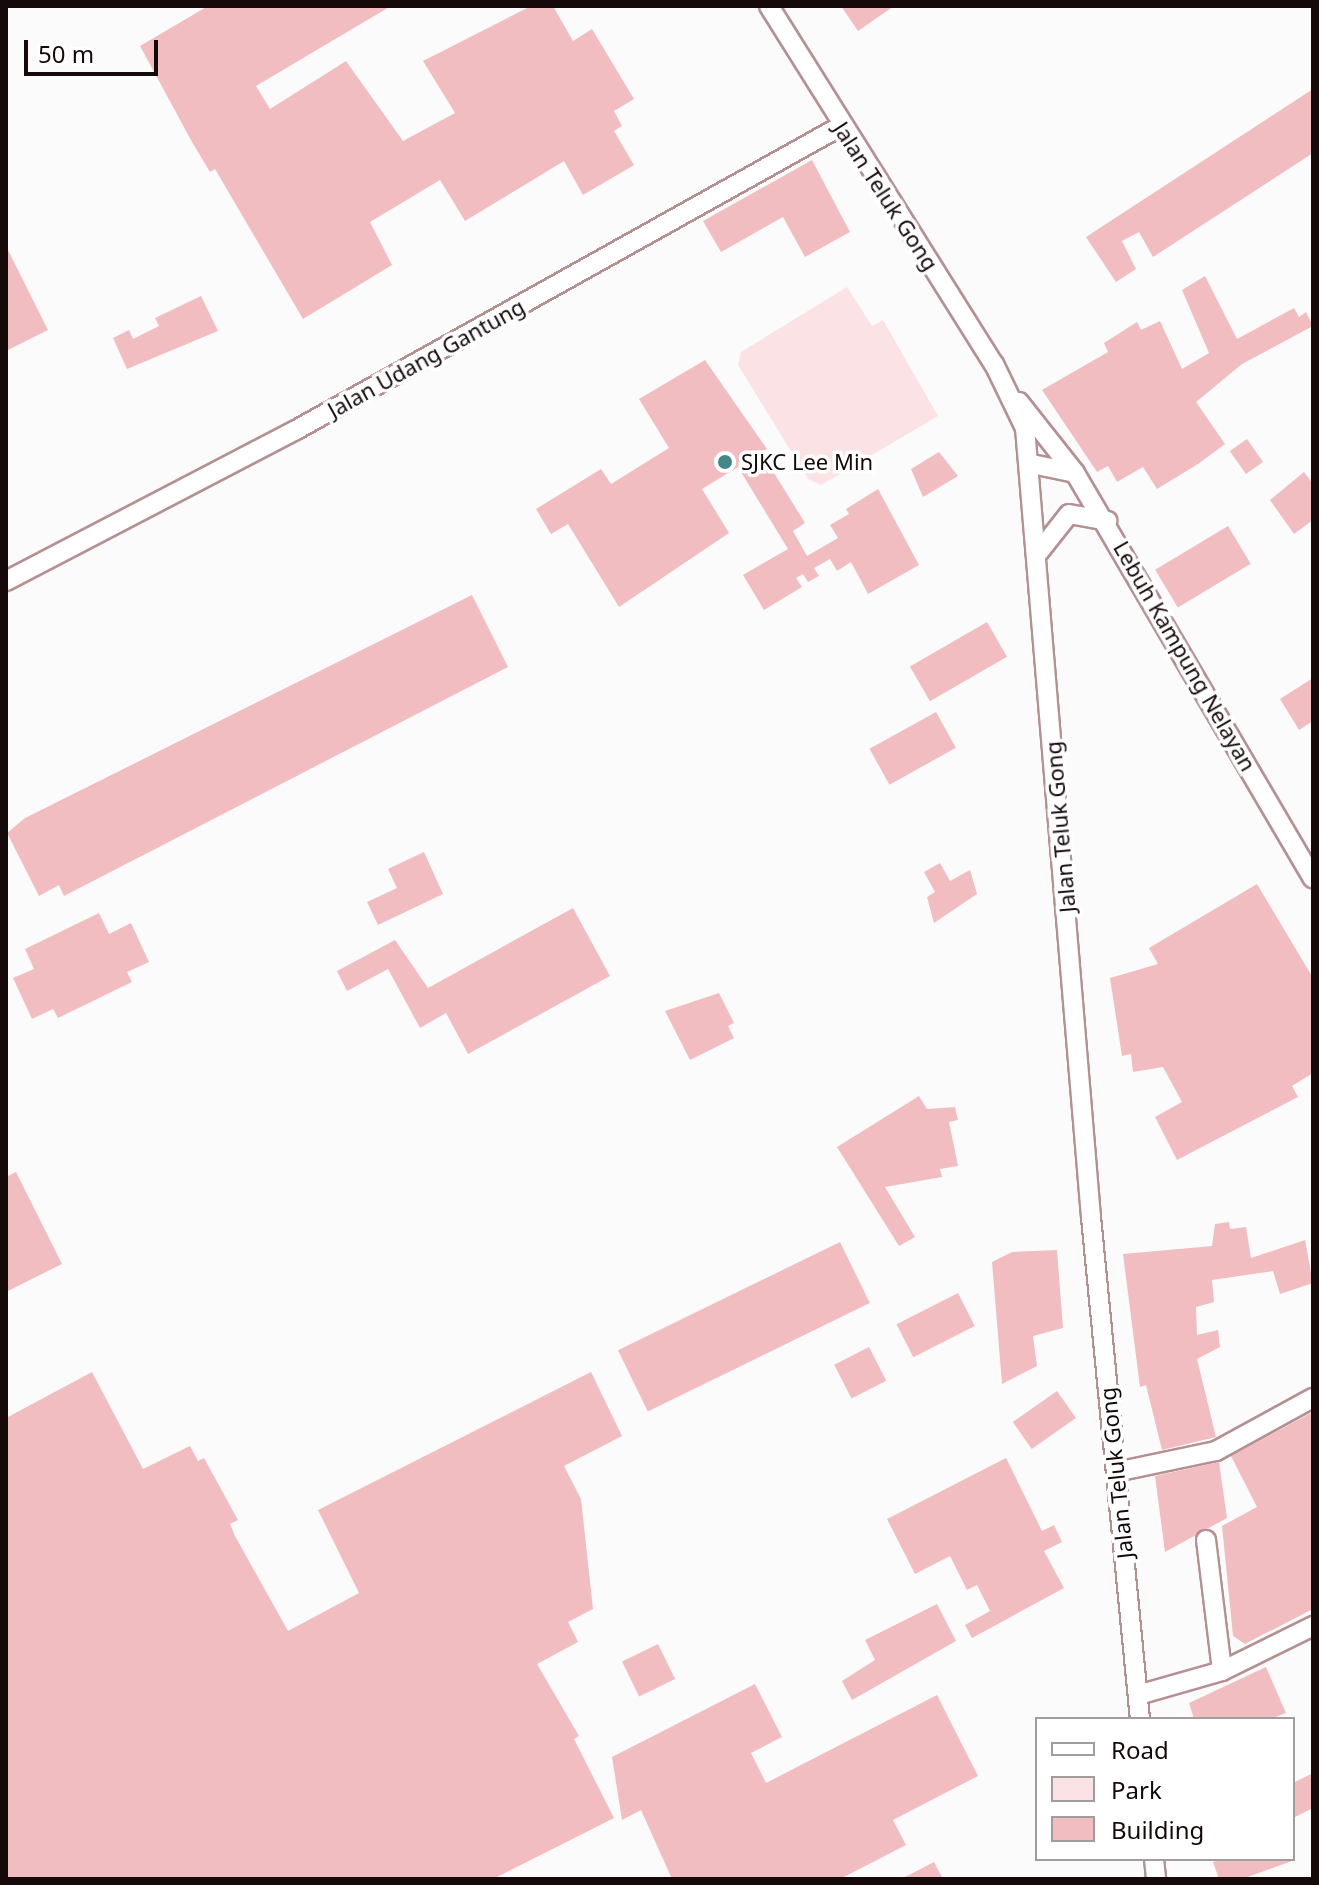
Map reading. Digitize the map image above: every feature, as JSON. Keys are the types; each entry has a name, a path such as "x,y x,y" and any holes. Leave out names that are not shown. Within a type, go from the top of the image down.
{"street":[{"name":"Jalan Teluk Gong","path":"769,6 1009,391 1032,464 1116,1472 1140,1717"},
{"name":"Jalan Udang Gantung","path":"6,581 296,430 841,126"},
{"name":"Lebuh Kampung Nelayan","path":"1009,391 1075,473 1107,521 1313,878"},
{"path":"1032,464 1075,473"},
{"path":"1038,554 1069,514 1086,512 1107,521"},
{"path":"1116,1472 1216,1451 1313,1398"},
{"path":"1206,1540 1222,1671"},
{"path":"1138,1695 1222,1671 1313,1626"}],"green space":[{"path":"847,287 872,326 883,320 938,416 821,485 808,479 738,365 741,352"}],"building":[{"path":"208,6 391,6 256,86 270,109 346,61 403,141 455,113 423,61 531,6 553,6 573,41 592,29 634,99 614,111 622,126 614,131 634,165 583,195 564,161 465,221 440,180 370,222 392,265 303,319 215,169 210,172 192,142 140,46"},
{"path":"841,6 894,6 858,31"},
{"path":"1313,89 1313,153 1153,257 1139,232 1122,241 1136,269 1116,282 1086,237"},
{"path":"812,160 850,232 805,257 783,217 721,252 703,221"},
{"path":"6,246 48,330 6,351"},
{"path":"1205,276 1237,339 1294,308 1299,317 1306,312 1313,326 1242,364 1196,402 1225,444 1157,489 1143,467 1117,482 1108,466 1097,472 1042,390 1108,352 1104,343 1137,322 1141,330 1160,321 1182,369 1209,353 1182,290"},
{"path":"201,296 218,331 127,369 113,338 129,330 133,339 159,326 155,318"},
{"path":"705,360 767,449 761,452 805,523 793,531 807,556 838,538 830,525 849,514 846,509 878,489 919,565 868,594 851,562 837,571 830,559 814,568 819,576 808,582 803,574 796,578 802,587 764,610 743,575 788,549 738,467 702,489 729,533 619,607 568,524 551,534 536,509 601,469 611,484 669,448 639,399"},
{"path":"1247,439 1263,462 1246,474 1230,451"},
{"path":"939,452 958,476 923,497 911,469"},
{"path":"1304,472 1313,484 1313,520 1294,534 1270,500"},
{"path":"1228,526 1251,564 1178,607 1155,570"},
{"path":"472,595 508,667 64,896 59,885 39,896 7,833 25,818"},
{"path":"987,622 1007,657 930,701 910,666"},
{"path":"1313,678 1313,721 1299,730 1280,699"},
{"path":"936,712 956,748 889,785 870,749"},
{"path":"424,852 443,894 378,925 367,902 397,888 388,869"},
{"path":"940,863 950,881 970,870 977,894 934,923 927,897 935,892 924,872"},
{"path":"1257,884 1313,978 1313,1073 1292,1086 1298,1097 1177,1160 1155,1117 1182,1102 1163,1067 1133,1072 1131,1054 1122,1056 1110,978 1158,964 1149,948"},
{"path":"573,908 610,976 468,1054 446,1013 420,1028 388,969 347,991 337,971 395,940 428,988"},
{"path":"99,913 109,934 131,923 149,962 127,972 132,982 58,1018 53,1009 32,1019 13,978 34,969 25,949"},
{"path":"719,993 734,1023 728,1026 734,1038 690,1060 665,1011"},
{"path":"919,1096 927,1109 955,1107 958,1120 949,1122 958,1166 940,1169 942,1177 885,1187 915,1237 899,1246 837,1147"},
{"path":"16,1172 62,1264 6,1292 6,1177"},
{"path":"1229,1222 1230,1229 1246,1227 1251,1258 1305,1240 1313,1283 1280,1294 1273,1271 1212,1280 1214,1302 1196,1307 1197,1335 1218,1330 1220,1347 1197,1359 1216,1437 1162,1450 1146,1385 1140,1387 1123,1254 1212,1246 1215,1224"},
{"path":"840,1242 870,1303 648,1411 618,1350"},
{"path":"1057,1250 1063,1328 1033,1336 1037,1366 1002,1384 992,1262 1012,1252"},
{"path":"958,1293 975,1326 913,1357 897,1324"},
{"path":"869,1347 886,1381 852,1399 834,1365"},
{"path":"92,1372 143,1469 190,1446 198,1461 204,1458 238,1520 230,1524 235,1536 288,1631 359,1593 318,1510 591,1372 622,1436 564,1466 581,1499 593,1609 568,1622 578,1642 537,1664 579,1736 574,1739 614,1818 493,1879 6,1879 6,1418"},
{"path":"1057,1391 1076,1418 1032,1449 1013,1422"},
{"path":"1313,1412 1313,1609 1245,1644 1233,1636 1222,1526 1257,1507 1231,1456"},
{"path":"1006,1458 1042,1531 1054,1525 1062,1542 1044,1551 1064,1588 972,1638 965,1625 990,1611 977,1585 967,1590 950,1556 915,1574 887,1519"},
{"path":"1219,1462 1227,1518 1165,1552 1155,1476"},
{"path":"937,1604 956,1641 852,1700 842,1681 875,1660 865,1640"},
{"path":"658,1644 675,1679 639,1697 622,1662"},
{"path":"1266,1667 1286,1713 1275,1717 1193,1717 1189,1703"},
{"path":"755,1684 782,1737 751,1753 766,1783 937,1695 978,1776 893,1820 906,1845 840,1879 672,1879 641,1810 622,1820 612,1757"},
{"path":"1313,1773 1313,1808 1295,1817 1295,1782"},
{"path":"1292,1861 1242,1879 1219,1879 1213,1862"},
{"path":"934,1862 943,1879 901,1879"}],"place":[{"name":"SJKC Lee Min","path":"725,462"}]}
